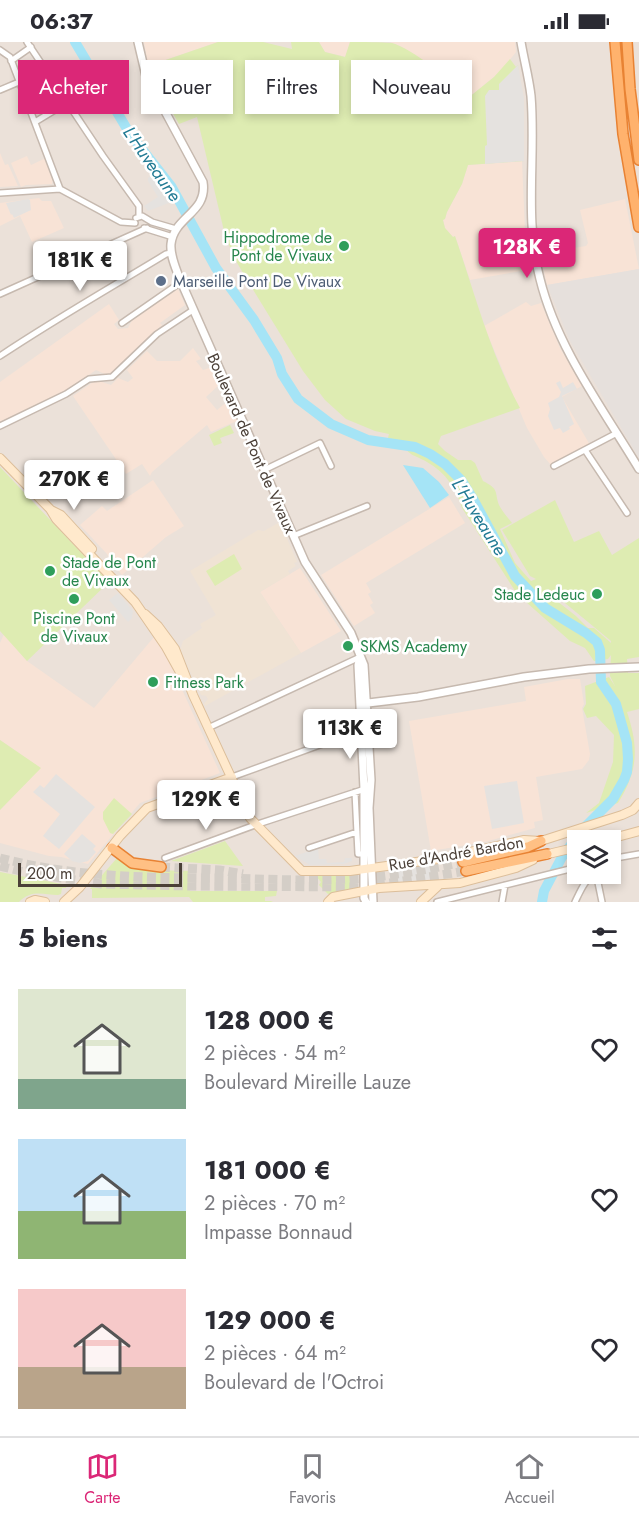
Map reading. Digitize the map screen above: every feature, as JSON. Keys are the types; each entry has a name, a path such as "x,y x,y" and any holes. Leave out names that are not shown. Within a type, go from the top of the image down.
{"highway":[{"path":"615,42 623,134 639,227"},
{"path":"627,42 639,160"},
{"path":"541,841 465,867 547,854"},
{"path":"112,848 132,863 163,863"}],"main road":[{"path":"0,458 120,584 145,614 171,654 194,696 255,825"},
{"path":"55,902 65,901 80,887 147,808 232,777"},
{"name":"Rue d'André Bardon","path":"255,825 302,871 326,872 438,859 524,840 541,841 622,815 633,810 639,803"},
{"path":"621,837 639,831"},
{"path":"328,902 333,897 379,888 460,883 516,868 547,854 567,849"},
{"path":"422,902 438,886"},
{"path":"30,902 35,900 45,902"}],"street":[{"path":"138,42 146,76 203,182 204,197 174,233"},
{"path":"521,42 531,96 532,228 539,278 557,328 639,469"},
{"path":"11,61 29,44 40,60"},
{"path":"0,50 8,54 18,79"},
{"path":"0,90 18,82"},
{"path":"32,114 60,189"},
{"path":"35,122 48,114"},
{"path":"76,114 139,206 139,217 135,223"},
{"path":"0,193 60,189 122,222 174,233"},
{"path":"139,217 174,233"},
{"path":"122,222 124,237"},
{"path":"0,294 147,228"},
{"name":"Boulevard de Pont de Vivaux","path":"174,233 171,253 193,310 305,562 351,633 360,657 358,665 364,704 368,791 367,868 369,891 373,902"},
{"path":"0,356 46,325 171,253"},
{"path":"122,323 181,282"},
{"path":"0,426 66,394 89,379 112,377 157,334 193,310"},
{"path":"554,466 617,433"},
{"path":"264,470 320,443 331,466"},
{"path":"585,450 627,513"},
{"path":"293,536 367,506"},
{"path":"208,728 360,657"},
{"path":"364,704 524,678 589,669 638,666"},
{"path":"232,777 365,730"},
{"path":"163,863 255,825 355,792 368,791"},
{"name":"Boulevard de Pont de Vivaux","path":"367,868 364,854 368,791"},
{"path":"355,792 358,855 364,854"},
{"path":"309,848 357,832"},
{"path":"621,856 639,854"},
{"path":"436,902 567,870"},
{"path":"575,902 585,884"},
{"path":"598,884 602,902"},
{"path":"502,902 505,885"},
{"name":"Boulevard de Pont de Vivaux","path":"366,902 369,891"}],"shaded area":[{"path":"0,42 639,42 639,902 0,902"},
{"path":"144,42 218,42 166,60 147,60"},
{"path":"319,42 350,42 346,57 325,52"},
{"path":"390,42 515,42 516,52 500,72 472,95 472,60 423,60"},
{"path":"518,65 524,98 524,161 485,164 485,146 487,145 485,96 489,90 499,90 499,84"},
{"path":"0,153 5,165 8,164 18,186 0,187"},
{"path":"27,156 31,165 46,158 53,178 52,184 21,187 11,163"},
{"path":"522,161 525,231 532,269 470,280 455,236 453,237 445,228 443,220 462,184 468,165"},
{"path":"155,173 174,201 148,211 144,206 158,197 148,181 148,178"},
{"path":"39,198 42,201 51,201 64,228 32,242 20,216 0,226 0,203"},
{"path":"28,199 31,210 14,218 6,203"},
{"path":"625,199 639,269 547,285 542,263 556,260 554,251 586,246 588,243 580,210"},
{"path":"639,269 639,458 570,341 547,285"},
{"path":"178,289 185,305 160,323 162,325 109,376 96,370 55,398 0,424 0,382 109,304 119,320 114,324 118,329 128,328 132,320"},
{"path":"526,302 531,306 541,303 560,348 582,386 562,397 590,445 551,465 527,428 484,326"},
{"path":"193,348 201,359 196,361 203,370 212,367 220,384 206,397 217,410 228,401 237,421 211,432 207,425 150,476 142,464 126,474 73,396 96,380 111,385 118,378 128,382 133,378 127,370 147,351 157,361 180,361"},
{"path":"560,381 563,388 573,382 577,389 562,396 574,424 563,433 560,428 554,430 548,416 550,409 548,403 559,397 561,392 556,383"},
{"path":"153,480 184,526 166,537 122,575 107,554 80,525 102,506 107,511"},
{"path":"449,497 465,523 366,583 373,603 370,605 375,613 354,626 321,575"},
{"path":"280,522 297,562 294,563 296,566 288,571 290,574 260,592 301,653 205,706 208,699 201,695 180,650 183,641 202,628 200,624 216,615 190,571 258,530 264,531"},
{"path":"300,568 341,631 301,653 260,592"},
{"path":"118,593 133,611 132,618 128,622 109,600"},
{"path":"4,634 27,661 94,708 154,637 169,661 220,773 140,803 88,864 0,843 0,810 40,768 0,740 0,643"},
{"path":"580,679 589,760 582,769 536,777 543,820 534,822 535,828 485,842 431,851 409,721 526,701 524,687"},
{"path":"56,774 95,807 59,849 43,836 60,814 33,792 40,785 44,788"},
{"path":"517,781 524,823 492,829 484,786"},
{"path":"82,834 96,846 93,849 96,852 88,861 80,863 72,861 64,854"},
{"path":"318,848 319,859 326,859 327,863 344,862 345,858 352,858 352,861 344,864 310,865 295,856"},
{"path":"432,863 433,879 395,882 394,867"}],"green space":[{"name":"Hippodrome de Pont de Vivaux","path":"218,42 263,42 292,49 291,42 319,42 325,52 345,57 350,42 392,43 423,60 351,60 351,114 472,114 472,95 494,77 510,59 516,67 518,65 524,161 468,165 462,184 443,220 445,228 453,237 455,236 492,345 520,408 441,436 438,444 458,460 471,460 475,463 483,481 496,491 499,505 512,523 500,529 515,563 531,581 536,579 530,576 502,530 555,500 574,542 599,531 612,555 639,538 639,657 627,659 628,673 639,673 639,709 627,712 635,748 633,770 618,803 586,813 599,803 613,762 614,735 596,716 587,718 583,709 586,704 585,686 609,677 615,686 610,676 611,655 608,659 594,661 585,648 570,641 517,594 462,508 457,494 440,471 409,453 401,442 388,438 389,434 346,419 325,400 303,371 233,256 224,231 197,117 179,124 173,114 233,114 233,60 166,60","holes":["548,589 611,641 611,643 594,628 588,628 548,594"]},
{"path":"230,425 234,433 220,438 222,443 214,446 209,435"},
{"name":"Stade de Pont de Vivaux","path":"0,467 109,582 27,661 0,631"},
{"path":"234,554 242,569 215,586 206,571"},
{"path":"0,740 41,768 0,810"},
{"path":"114,798 132,814 113,834 110,833 103,819 103,812"},
{"path":"225,841 243,866 171,861"},
{"path":"117,858 143,868 190,871 190,891 277,891 276,896 265,897 265,901 273,901 271,902 193,902 189,897 92,898 92,889 90,889"},
{"path":"0,872 67,885 58,895 33,894 19,902 0,902"},
{"path":"353,872 353,891 328,894 319,885 321,882 315,875"}],"water":[{"path":"403,465 423,468 439,482 449,495 430,508"}],"waterway":[{"name":"L'Huveaune","path":"75,42 130,134 171,186 216,268 254,320 277,358 282,374 298,399 331,424 368,440 415,447 445,464 461,480 473,499 515,576 545,608 597,642 600,650 601,682 616,704 627,743 627,772 613,799 582,830 562,857 544,891 542,902"}],"tunnel":[{"path":"0,858 83,873 166,878 293,880 376,877 463,862"},
{"path":"0,866 29,873 101,884 190,886 364,887 466,871"},
{"path":"161,867 219,870 243,874"}],"place":[{"name":"Hippodrome de Pont de Vivaux","path":"344,246"},
{"name":"Marseille Pont De Vivaux","path":"161,281"},
{"name":"Stade de Pont de Vivaux","path":"50,571"},
{"name":"Stade Ledeuc","path":"597,594"},
{"name":"Piscine Pont de Vivaux","path":"74,599"},
{"name":"SKMS Academy","path":"348,646"},
{"name":"Fitness Park","path":"153,682"}]}
